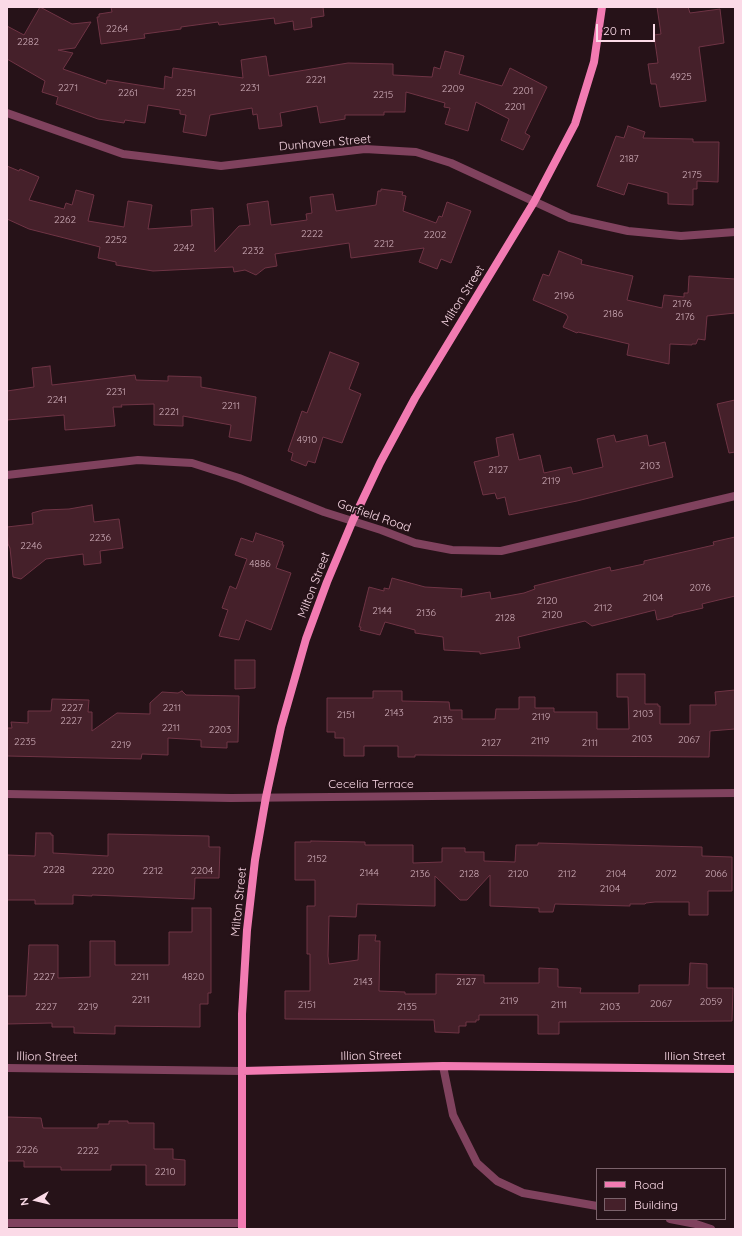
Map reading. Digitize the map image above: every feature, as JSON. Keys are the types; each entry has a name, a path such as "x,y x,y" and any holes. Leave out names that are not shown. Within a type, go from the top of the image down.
{"main road":[{"name":"Milton Street","path":"242,1226 242,1014 247,930 255,860 266,797 281,727 306,638 327,582 353,520 380,463 415,398 534,202 575,124 594,62 602,7"},
{"name":"Illion Street","path":"242,1071 443,1066 735,1069"}],"street":[{"name":"Dunhaven Street","path":"7,113 122,154 221,166 365,149 416,152 451,163 570,218 628,231 681,236 735,232"},
{"name":"Garfield Road","path":"7,475 138,460 192,463 239,478 324,512 353,520 415,543 452,550 501,551 735,496"},
{"name":"Cecelia Terrace","path":"7,794 266,797 735,794"},
{"path":"443,1066 453,1115 477,1163 497,1181 523,1193 596,1206"},
{"name":"Illion Street","path":"7,1068 242,1071"},
{"path":"675,1220 711,1229"},
{"path":"7,1223 242,1226"}],"building":[{"path":"40,7 72,24 91,22 75,48 58,50 73,53 63,69 106,84 107,80 164,89 165,76 172,78 173,68 243,78 241,60 266,56 269,76 348,63 393,64 393,75 432,77 434,67 440,69 445,51 464,56 459,74 502,86 510,68 547,87 525,133 530,136 523,150 501,140 509,119 476,102 468,131 445,124 450,108 444,107 445,103 406,92 405,112 384,112 384,115 345,115 345,119 320,123 317,106 280,113 282,126 259,129 257,114 253,115 252,108 210,115 206,136 183,132 186,115 180,114 180,110 148,105 145,123 125,120 124,123 98,119 56,104 58,97 42,92 45,81 7,59 7,26 24,35"},
{"path":"111,7 323,7 324,16 311,18 312,27 294,30 293,21 275,24 274,18 219,25 218,22 144,34 145,38 101,44 97,17 99,17 99,14 112,12"},
{"path":"657,7 688,7 690,13 720,9 724,43 699,47 706,101 660,107 656,84 651,84 648,64 658,63 654,35 661,34"},
{"path":"628,126 645,132 643,138 693,139 693,142 719,142 718,182 697,181 697,189 693,189 693,205 668,204 668,193 628,183 624,195 597,186 616,136 624,138"},
{"path":"7,166 19,171 20,169 39,177 29,200 64,209 66,203 72,205 76,190 94,195 88,221 124,227 128,201 152,205 148,229 192,226 191,210 213,208 215,252 239,226 250,225 247,204 268,201 271,225 307,220 306,214 312,213 310,197 333,194 336,211 376,205 378,191 381,191 381,189 403,192 402,195 406,196 403,211 436,223 439,216 442,217 447,202 471,211 451,263 441,259 437,269 419,262 424,248 351,258 349,243 275,254 277,266 265,268 256,275 245,270 234,272 233,267 153,271 116,265 116,262 98,258 100,247 29,229 7,219"},
{"path":"559,251 582,260 581,264 633,276 627,300 662,308 664,295 684,297 684,293 688,293 689,276 735,279 735,313 707,316 705,340 698,339 696,344 692,345 670,344 669,364 627,355 629,344 577,333 563,327 568,317 566,314 533,300 543,274 549,276"},
{"path":"330,352 359,363 349,389 361,394 342,443 323,437 315,463 308,461 306,466 291,460 293,453 288,451 302,411 307,413"},
{"path":"50,366 52,385 135,375 136,380 168,381 168,376 201,377 201,387 256,397 251,441 229,437 231,425 183,416 183,426 154,425 154,404 121,405 122,407 113,407 115,426 65,430 64,415 7,420 7,391 34,387 32,368"},
{"path":"735,400 735,452 729,453 717,404"},
{"path":"513,434 519,460 540,455 544,473 571,467 573,474 603,467 597,439 614,435 616,442 647,435 649,446 665,442 673,477 577,501 509,515 505,497 497,499 495,493 483,495 474,462 499,456 496,438"},
{"path":"92,505 94,522 119,519 123,548 100,551 101,563 84,565 83,554 46,559 21,579 13,577 7,527 33,524 32,513 43,510 69,509"},
{"path":"256,533 283,542 282,545 284,545 276,568 291,573 271,630 246,620 239,640 219,636 228,610 222,608 230,586 236,589 247,559 235,555 241,538 253,542"},
{"path":"735,537 735,596 702,604 703,608 657,620 655,610 592,626 585,621 518,637 520,648 480,654 480,652 444,650 443,637 415,633 415,630 385,622 380,635 360,630 361,627 359,627 369,587 384,591 384,588 389,589 392,578 425,587 462,589 461,597 490,592 491,599 524,593 535,589 534,586 610,567 611,571 644,564 644,561 714,545 713,542"},
{"path":"235,660 255,660 255,688 235,689"},
{"path":"617,674 645,674 645,704 658,704 658,706 660,706 660,724 690,724 690,705 716,705 715,692 735,690 735,729 710,731 709,757 415,755 415,757 398,757 398,746 364,746 364,756 344,756 344,738 335,738 335,732 327,732 327,698 373,698 373,691 402,691 402,701 449,702 450,710 462,710 462,719 495,719 496,709 519,709 519,697 535,697 535,708 554,708 554,712 597,712 597,729 629,729 628,697 617,697"},
{"path":"182,691 186,695 239,696 238,742 227,742 227,748 201,747 201,740 168,738 168,755 142,754 141,759 7,756 7,728 12,728 11,722 28,723 28,711 51,711 52,699 89,700 88,712 92,712 92,731 117,713 150,714 150,703 162,692 178,693"},
{"path":"36,833 51,833 51,835 53,835 53,853 108,856 108,834 209,836 209,847 220,847 219,878 195,878 194,899 73,895 73,904 35,904 35,900 7,900 7,855 35,856"},
{"path":"295,842 365,842 365,845 413,845 413,863 442,862 442,848 465,848 465,852 484,852 484,861 515,862 516,845 538,845 538,843 702,847 702,856 732,857 732,891 708,891 708,915 689,915 689,902 655,902 630,904 630,906 555,904 553,912 539,912 539,908 490,906 490,875 467,900 460,900 435,876 435,906 357,904 356,917 329,916 328,956 329,964 358,960 359,935 376,935 375,941 380,941 379,991 405,992 405,994 436,994 436,974 484,975 484,983 539,983 539,968 558,969 558,987 581,988 580,993 639,993 639,985 689,985 690,963 707,964 707,988 733,988 732,1021 559,1022 559,1034 538,1034 538,1015 479,1015 479,1020 476,1020 476,1022 466,1022 466,1026 459,1026 459,1033 435,1032 434,1020 285,1019 285,991 310,991 310,954 307,954 307,906 315,906 315,880 295,880"},
{"path":"192,908 211,908 211,993 208,993 208,1004 200,1004 200,1027 115,1026 115,1034 74,1033 74,1027 52,1027 52,1023 7,1024 7,996 26,996 29,945 58,945 58,978 90,977 90,941 115,941 115,965 169,965 169,932 192,932"},
{"path":"7,1117 41,1118 43,1128 98,1128 98,1124 109,1124 109,1121 154,1123 154,1149 173,1149 173,1159 185,1160 185,1185 146,1185 146,1165 111,1165 111,1170 61,1170 61,1167 24,1167 24,1161 7,1161"}]}
